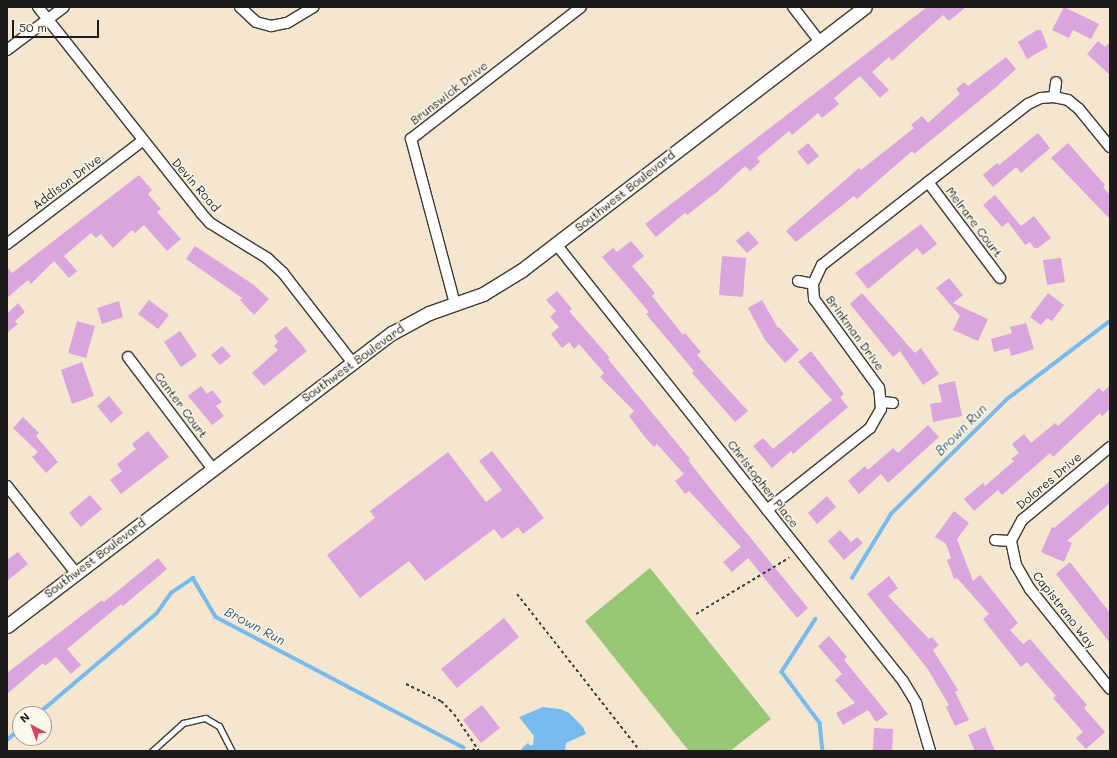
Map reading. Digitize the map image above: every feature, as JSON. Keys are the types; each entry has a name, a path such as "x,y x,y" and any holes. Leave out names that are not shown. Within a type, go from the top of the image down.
{"street":[{"name":"Devin Road","path":"38,7 142,141 210,223 267,258 282,273 352,362"},
{"path":"7,50 64,7"},
{"path":"240,7 256,22 271,26 287,23 314,7"},
{"name":"Brunswick Drive","path":"455,304 411,139 581,7"},
{"path":"793,7 820,42"},
{"name":"Southwest Boulevard","path":"7,626 352,362 409,322 502,284 865,7"},
{"path":"1054,96 1056,82"},
{"path":"798,281 813,284 822,265 834,254 1028,104 1040,98 1054,96 1068,100 1079,109 1110,147"},
{"name":"Addison Drive","path":"7,244 142,141"},
{"name":"Melrare Court","path":"928,182 1000,278"},
{"name":"Christopher Place","path":"556,244 911,693 930,751"},
{"name":"Brinkman Drive","path":"813,284 817,307 875,382 882,402"},
{"name":"Canter Court","path":"128,357 212,468"},
{"path":"767,510 870,428 878,416 882,402 893,404"},
{"name":"Dolores Drive","path":"1011,541 1022,520 1110,447"},
{"path":"7,486 76,574"},
{"path":"995,540 1011,541"},
{"name":"Capistrano Way","path":"1011,541 1016,565 1026,583 1110,689"}],"lane":[{"path":"152,751 183,724 205,718 220,726 232,751"}],"path":[{"path":"696,614 789,558"},
{"path":"517,594 640,751"},
{"path":"406,684 441,701 479,751"},
{"path":"472,751 477,748"}],"green space":[{"path":"650,568 771,719 730,751 689,751 585,621"}],"water":[{"path":"543,707 560,709 569,713 583,727 586,734 566,743 565,751 522,751 522,748 528,743 531,746 533,744 534,736 519,717"}],"building":[{"path":"927,7 966,7 949,21 943,15 892,61 889,57 872,72 889,90 880,98 860,76 834,98 839,104 822,118 818,113 792,135 789,131 757,158 760,162 750,171 745,166 717,192 687,215 685,213 656,237 645,224"},
{"path":"1064,7 1099,24 1091,39 1073,30 1069,38 1052,30"},
{"path":"1037,30 1041,30 1048,47 1027,59 1018,42"},
{"path":"1098,41 1105,47 1110,42 1110,75 1087,54"},
{"path":"1006,57 1016,69 914,154 912,151 857,199 854,196 796,242 786,231 859,168 861,170 914,128 911,125 922,116 928,123 960,94 956,89 964,82 968,86"},
{"path":"1038,133 1050,148 1021,173 1016,167 993,187 983,175 997,163 999,165"},
{"path":"808,143 819,156 808,165 797,152"},
{"path":"1068,143 1105,185 1103,187 1110,195 1110,219 1051,158"},
{"path":"139,175 152,190 148,194 161,209 157,212 181,239 167,251 144,225 135,233 132,230 113,248 101,234 96,238 91,233 64,256 77,271 69,278 54,261 31,284 28,280 7,298 7,267 12,273"},
{"path":"995,195 1021,226 1034,216 1051,238 1038,248 1034,248 1030,242 1025,245 1008,222 1002,227 983,205"},
{"path":"921,224 937,244 923,255 917,248 868,289 855,273"},
{"path":"748,231 759,243 747,253 736,241"},
{"path":"631,241 644,256 632,266 655,293 652,296 683,335 685,333 701,352 697,355 748,411 735,422 692,373 694,371 646,314 649,312 602,257 613,248 617,252"},
{"path":"195,246 254,285 269,299 254,315 240,300 242,298 186,259"},
{"path":"722,256 746,258 743,297 719,295"},
{"path":"1061,258 1065,282 1047,285 1043,260"},
{"path":"949,278 963,295 953,303 988,319 978,341 953,330 960,316 936,288"},
{"path":"557,291 572,309 569,311 610,358 608,359 690,459 688,460 708,486 808,608 797,618 748,558 732,572 723,562 741,547 689,491 685,494 675,481 684,474 657,444 654,447 644,436 629,416 634,411 600,377 604,373 579,344 574,349 569,342 562,348 551,334 559,327 550,317 556,311 546,300"},
{"path":"862,293 915,353 921,348 939,374 923,385 900,351 893,357 850,304"},
{"path":"1048,293 1064,305 1052,321 1047,318 1041,325 1030,317"},
{"path":"149,300 169,315 158,329 138,314"},
{"path":"762,300 778,328 779,327 799,350 785,363 765,340 748,308"},
{"path":"119,301 123,317 102,324 97,308"},
{"path":"18,303 25,312 15,321 18,324 7,333 7,311 8,313"},
{"path":"77,321 95,326 86,358 68,353"},
{"path":"1026,323 1034,349 1011,356 1009,348 994,352 991,339 1012,333 1010,327"},
{"path":"286,326 307,351 264,386 252,373 278,350 274,346 278,342 274,336"},
{"path":"180,331 197,356 181,367 164,342"},
{"path":"222,346 231,356 220,365 211,355"},
{"path":"811,351 844,394 840,397 848,407 793,454 791,451 772,468 753,446 763,438 773,449 832,400 798,362"},
{"path":"82,362 94,396 72,404 61,370"},
{"path":"955,381 962,416 933,422 930,404 942,402 938,385"},
{"path":"1110,385 1110,409 1102,416 1100,413 1053,457 1050,453 1002,495 998,490 974,511 964,499 983,483 985,486 1014,461 1011,459 1019,453 1012,444 1024,434 1031,443 1055,423 1058,426 1099,388 1103,392"},
{"path":"201,386 207,394 212,390 222,402 216,406 224,416 212,425 188,396"},
{"path":"109,396 123,413 111,423 97,406"},
{"path":"23,417 39,433 36,436 58,462 46,473 32,457 38,452 13,428"},
{"path":"928,425 939,437 888,483 881,474 859,494 848,481 865,466 868,470 893,448 898,453"},
{"path":"148,431 169,457 121,494 110,480 122,471 117,464 136,449 132,444"},
{"path":"492,451 544,518 523,534 518,527 502,539 494,529 425,581 409,561 360,598 327,555 375,518 370,511 448,452 486,502 502,490 479,461"},
{"path":"1110,481 1110,503 1067,541 1072,543 1064,562 1041,552 1052,527 1054,528"},
{"path":"90,495 102,509 81,527 69,513"},
{"path":"827,496 836,507 817,524 808,513"},
{"path":"954,511 969,523 957,539 973,581 980,575 1018,623 1010,630 1023,644 1030,639 1087,705 1084,708 1105,732 1086,749 1076,738 1083,732 1053,698 1056,696 1027,662 1021,667 983,619 989,614 957,578 954,579 947,560 951,558 946,544 935,537"},
{"path":"840,530 851,542 857,537 863,543 844,560 828,541"},
{"path":"18,552 28,564 7,581 7,560"},
{"path":"158,558 167,569 123,606 121,604 67,649 81,665 71,674 56,657 45,666 43,663 7,694 7,673 102,600 104,602"},
{"path":"1070,562 1110,613 1110,643 1056,574"},
{"path":"889,576 898,588 888,596 929,639 932,637 939,645 933,650 958,690 955,692 969,720 955,726 946,707 949,705 927,668 867,594"},
{"path":"504,618 519,637 457,688 441,669"},
{"path":"829,636 847,657 844,660 888,714 876,722 868,710 843,725 836,713 855,703 835,680 842,674 818,646"},
{"path":"482,705 500,728 481,743 463,720"},
{"path":"985,727 995,751 975,751 968,735"},
{"path":"874,728 893,729 892,751 873,751"}],"waterway":[{"name":"Brown Run","path":"852,578 891,514 1006,400 1110,321"},
{"name":"Brown Run","path":"47,706 157,613 171,593 193,578 216,617 464,748"},
{"name":"Brown Run","path":"816,619 782,672 820,723 823,751"},
{"name":"Brown Run","path":"7,740 12,736"}]}
